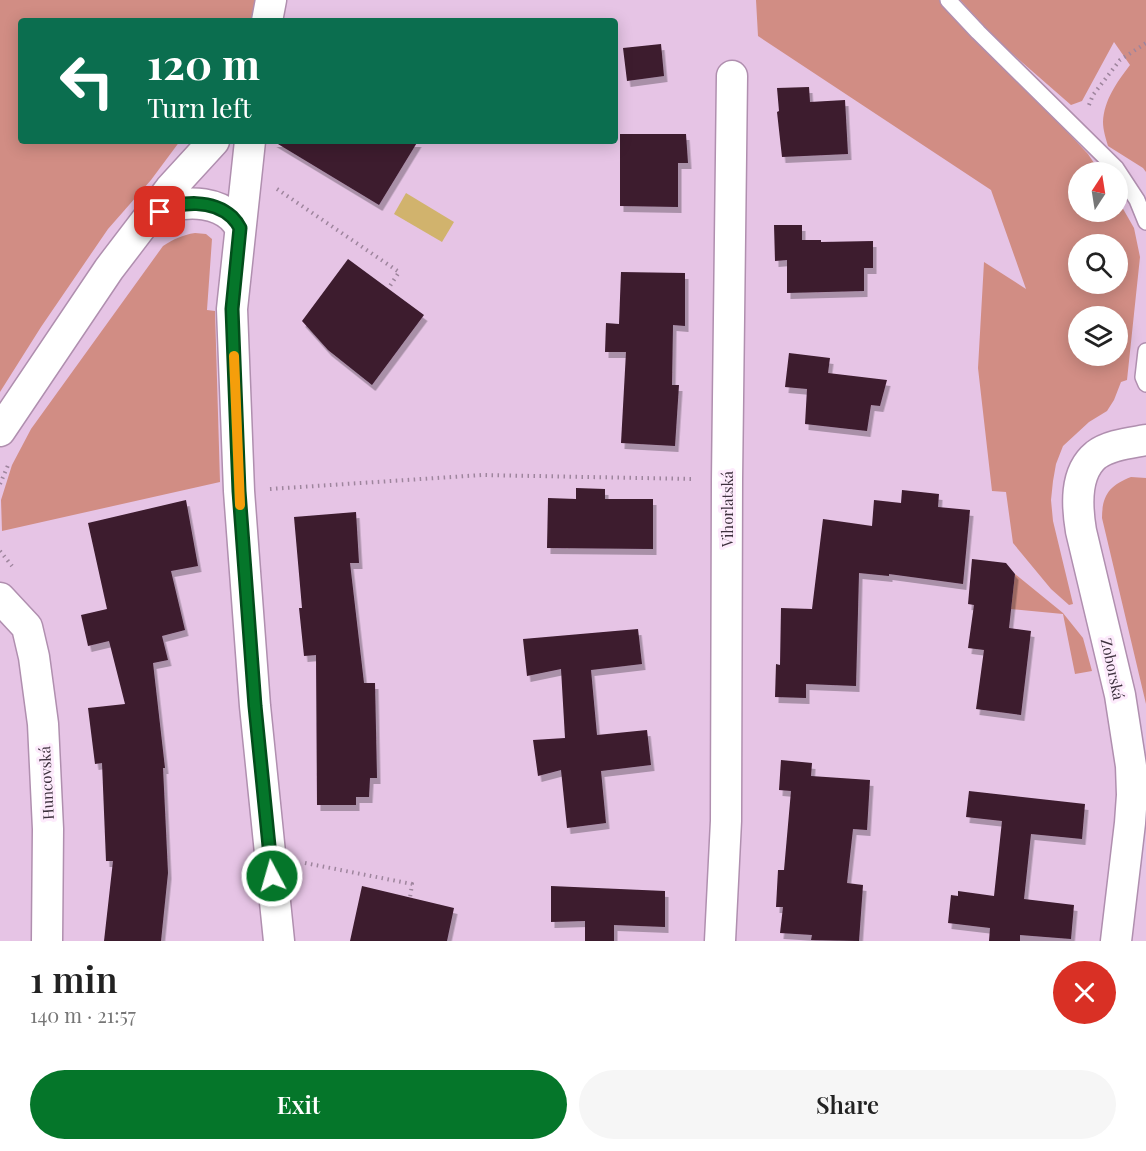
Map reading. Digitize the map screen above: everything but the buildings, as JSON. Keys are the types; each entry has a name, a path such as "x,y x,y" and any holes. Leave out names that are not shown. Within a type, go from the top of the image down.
{"street":[{"path":"268,18 271,0"},
{"name":"Vihorlatská","path":"720,941 726,821 732,76"},
{"path":"0,431 109,269 170,189 211,144"},
{"path":"248,154 232,309 239,491 255,706 279,941"},
{"path":"148,218 171,206 188,203 220,209 232,217 240,228"},
{"name":"Zoborská","path":"1116,941 1130,823 1131,766 1120,695 1081,531 1078,497 1080,482 1086,468 1096,456 1109,448 1146,440"},
{"path":"0,598 13,621"},
{"name":"Huncovská","path":"13,621 34,657 43,724 48,829 47,941"}],"lane":[{"path":"948,0 1116,168 1137,200 1146,222"},
{"path":"1146,351 1143,377 1146,384"}],"path":[{"path":"1079,130 1094,95 1120,60 1146,43"},
{"path":"248,154 399,272 388,289"},
{"path":"0,484 9,462"},
{"path":"239,491 482,475 727,480"},
{"path":"270,855 412,884 410,898"}],"shaded area":[{"path":"0,0 257,0 253,18 18,18 18,144 178,144 151,180 108,229 0,392"},
{"path":"756,0 939,0 1046,109 1093,162 1068,162 1068,222 1128,222 1128,218 1134,228 1140,257 1127,380 1121,382 1107,411 1089,422 1063,446 1053,481 1051,500 1053,521 1073,604 1069,605 1051,589 1013,543 1006,492 992,491 978,368 984,262 1026,289 991,190 758,36"},
{"path":"960,0 1146,0 1146,172 1108,146 1105,134 1103,122 1106,106 1116,85 1130,65 1114,42 1082,101 1071,105 999,42"},
{"path":"406,193 454,222 442,242 394,214"},
{"path":"195,233 206,234 212,239 207,310 215,311 220,482 2,531 1,500 12,465 31,429 163,246"},
{"path":"1131,477 1146,478 1146,704 1102,518 1102,510 1109,492 1113,487"},
{"path":"1015,574 1063,613 1083,638 1092,671 1075,674 1063,614 1011,609"}],"slow traffic":[{"path":"234,356 240,505"}],"route":[{"path":"160,212 171,206 188,203 206,205 220,209 232,217 240,228 232,309 239,491 255,706 272,876"}]}
